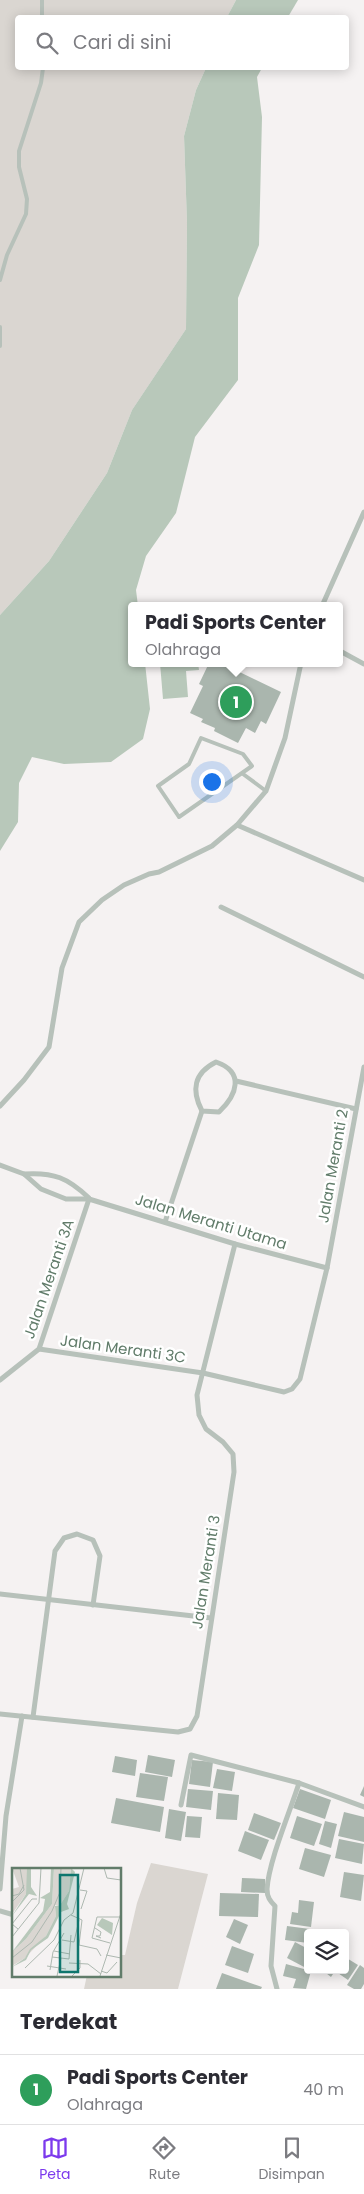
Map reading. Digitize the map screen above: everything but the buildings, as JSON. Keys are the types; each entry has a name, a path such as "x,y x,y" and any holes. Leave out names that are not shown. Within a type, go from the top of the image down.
{"street":[{"path":"324,602 364,512"},
{"path":"343,653 364,664"},
{"path":"0,1106 24,1080 49,1047 62,968 79,922 102,900 124,885 190,858 212,846 237,825 266,791 285,738 300,667"},
{"path":"237,825 364,880"},
{"path":"221,907 364,977"},
{"path":"165,1222 202,1111 197,1101 196,1082 203,1068 216,1062 226,1066 234,1073 236,1081 228,1103 219,1112 202,1111"},
{"name":"Jalan Meranti 2","path":"203,1373 284,1392 292,1388 300,1379 327,1268 364,1067"},
{"path":"236,1081 356,1109"},
{"name":"Jalan Meranti Utama","path":"0,1165 24,1174 41,1189 66,1198 90,1198 235,1244 327,1268"},
{"name":"Jalan Meranti Utama","path":"24,1174 46,1173 73,1182 90,1198"},
{"name":"Jalan Meranti 3A","path":"0,1380 39,1349 90,1198"},
{"name":"Jalan Meranti 3","path":"0,1714 178,1732 190,1729 197,1716 234,1472 233,1454 223,1442 206,1429 199,1415 197,1395 235,1244"},
{"name":"Jalan Meranti 3C","path":"39,1349 203,1373"},
{"path":"33,1717 55,1551 64,1538 77,1534 93,1540 100,1556 93,1605"},
{"path":"0,1594 212,1618"},
{"path":"0,1889 3,1816 22,1716"},
{"path":"181,1805 191,1755 300,1783 364,1806"},
{"path":"277,1989 271,1966 275,1906 268,1898 267,1889 281,1837 300,1783"}],"lane":[{"path":"42,0 42,15"},
{"path":"0,280 7,255 26,214 28,199 19,166 19,151 41,83 43,70"},
{"path":"0,327 0,346"},
{"path":"201,738 243,754 252,766 243,774 179,817 158,786 189,764 201,738"},
{"path":"243,774 266,791"}],"shaded area":[{"path":"0,0 236,0 228,15 15,15 15,70 205,70 196,90 184,136 187,223 186,329 132,410 107,473 49,561 0,615"},
{"path":"236,0 298,0 289,15 228,15"},
{"path":"205,70 261,70 257,77 262,117 259,245 238,298 238,380 195,437 176,513 146,556 136,590 138,602 128,602 128,667 145,667 150,709 143,739 111,762 64,764 32,757 19,783 18,822 0,851 0,615 49,561 107,473 132,410 186,329 187,223 184,136 196,90"},
{"path":"160,667 199,667 199,670 186,671 188,697 163,699"},
{"path":"151,1863 208,1874 178,1989 84,1989 87,1976 121,1976 121,1955 125,1955 137,1903"}],"place":[{"name":"Padi Sports Center","path":"236,702"}]}
